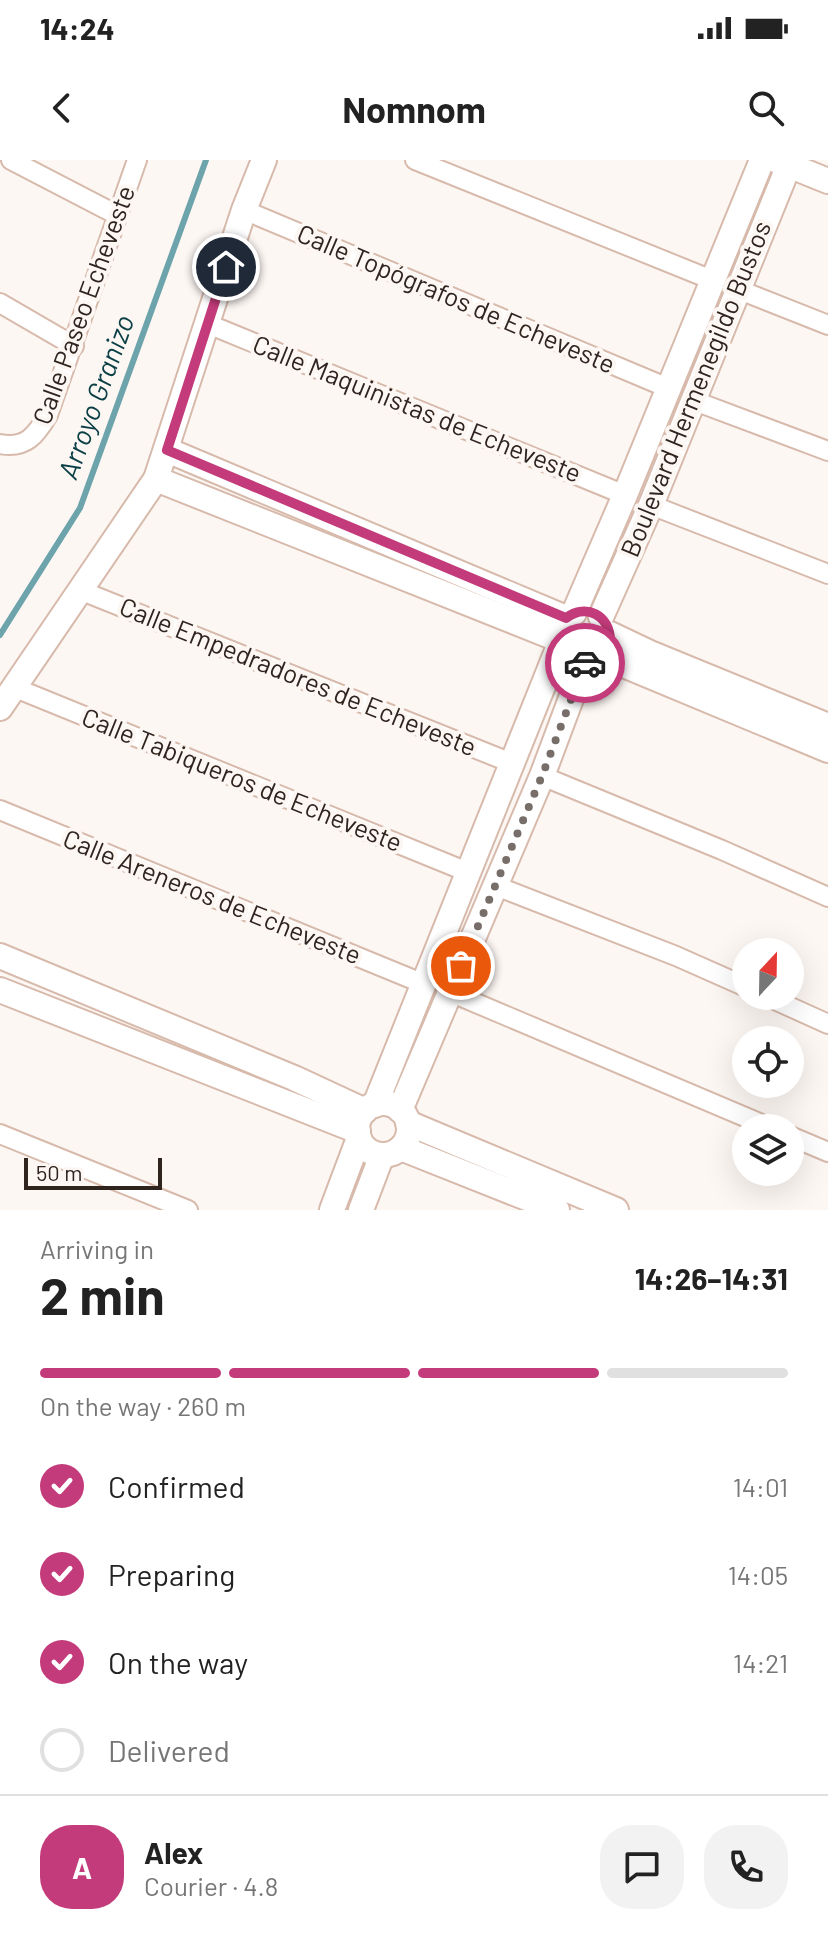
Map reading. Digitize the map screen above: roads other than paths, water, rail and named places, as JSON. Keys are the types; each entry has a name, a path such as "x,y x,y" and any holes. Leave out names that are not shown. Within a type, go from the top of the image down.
{"street":[{"path":"11,160 117,215"},
{"name":"Calle Paseo Echeveste","path":"0,444 23,444 36,436 48,415 137,160"},
{"path":"0,708 156,479 244,210 264,160"},
{"path":"415,160 712,280"},
{"name":"Boulevard Hermenegildo Bustos","path":"332,1210 364,1121 514,764 564,629 625,495 762,160"},
{"path":"785,162 828,181"},
{"name":"Boulevard Hermenegildo Bustos","path":"404,1116 450,992 600,643 785,162"},
{"name":"Calle Topógrafos de Echeveste","path":"244,210 668,388"},
{"path":"737,289 828,325"},
{"path":"0,303 74,346"},
{"name":"Calle Maquinistas de Echeveste","path":"208,324 625,495"},
{"path":"692,400 828,451"},
{"path":"167,450 564,629"},
{"path":"156,479 564,629"},
{"path":"651,505 828,574"},
{"name":"Calle Empedradores de Echeveste","path":"82,591 514,764"},
{"path":"564,629 588,611 600,643 828,750"},
{"path":"564,629 569,659 600,643 650,653 828,726"},
{"name":"Calle Tabiqueros de Echeveste","path":"13,687 470,873"},
{"path":"542,776 828,897"},
{"name":"Calle Areneros de Echeveste","path":"0,810 424,984"},
{"path":"496,886 732,981"},
{"path":"0,956 294,1078 364,1121"},
{"path":"0,990 364,1121"},
{"path":"450,992 738,1114"},
{"path":"797,1010 828,1024"},
{"path":"364,1121 388,1104 404,1116 616,1210"},
{"path":"361,1210 392,1152 408,1137 404,1116"},
{"path":"364,1121 368,1150 392,1152 557,1210"},
{"path":"0,1134 188,1210"},
{"path":"804,1142 828,1152"}],"waterway":[{"name":"Arroyo Granizo","path":"0,635 80,508 206,160"}]}
